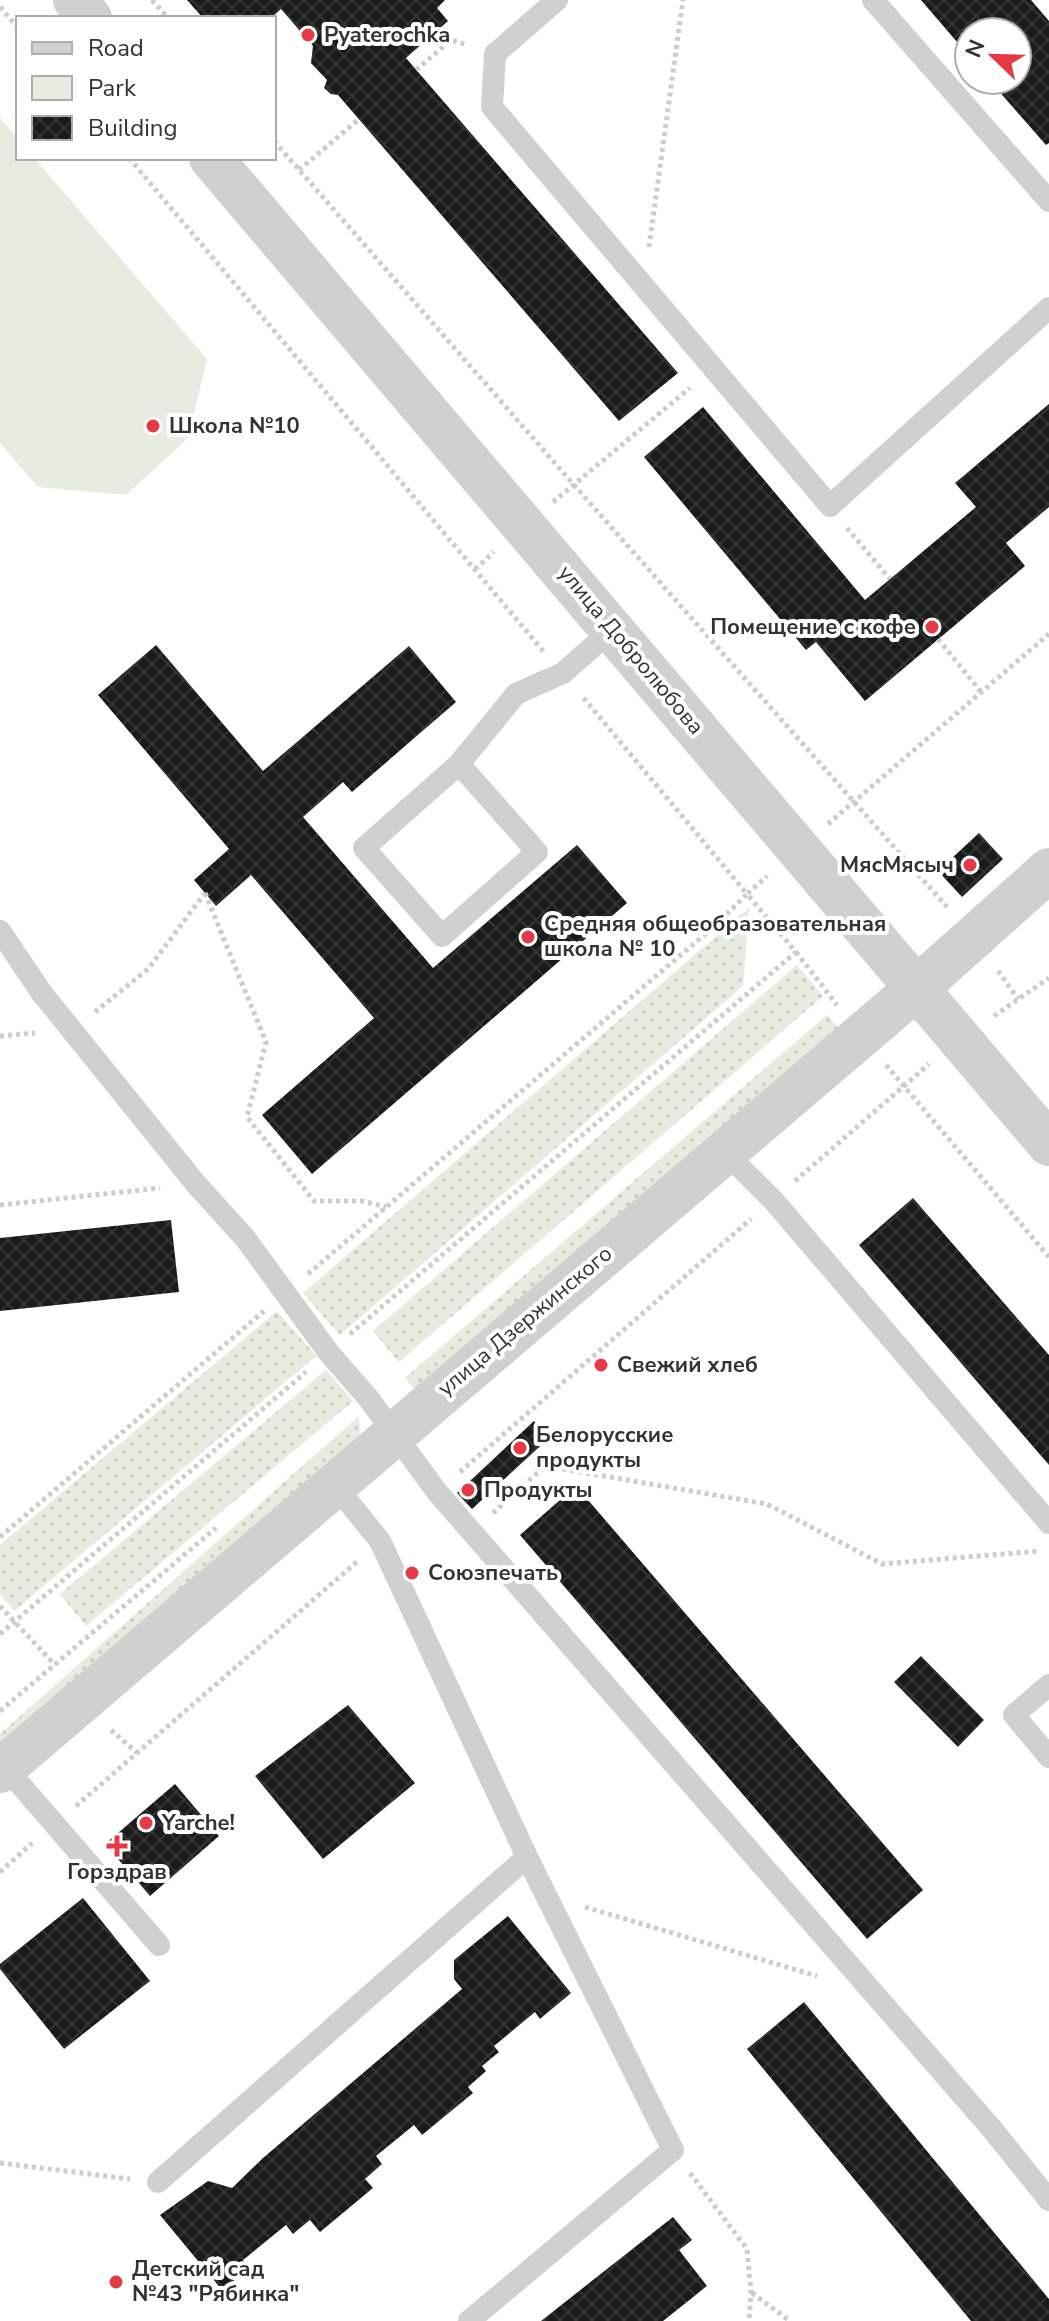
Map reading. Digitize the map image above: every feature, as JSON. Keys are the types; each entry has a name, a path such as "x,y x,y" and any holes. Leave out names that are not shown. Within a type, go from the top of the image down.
{"street":[{"path":"75,0 88,16"},
{"name":"улица Добролюбова","path":"213,160 1049,1144"},
{"name":"улица Дзержинского","path":"2,1769 917,988 1049,870"}],"lane":[{"path":"557,0 495,54 492,107 830,506 1049,308"},
{"path":"873,0 1049,201"},
{"path":"459,764 537,852 442,936 364,848 459,764 516,694 563,673 613,629"},
{"path":"0,931 41,992 196,1184 245,1238 437,1492 992,2129 1049,2200"},
{"path":"724,1151 773,1200 1049,1523"},
{"path":"334,1484 380,1541 527,1857 673,2150 469,2321"},
{"path":"1049,1685 1014,1715 1049,1757"},
{"path":"2,1769 55,1824 159,1945"},
{"path":"158,2182 527,1857"}],"path":[{"path":"152,0 166,16"},
{"path":"644,288 683,0"},
{"path":"0,7 16,26"},
{"path":"416,70 451,40 495,54"},
{"path":"299,170 359,119"},
{"path":"276,143 974,937 1018,999"},
{"path":"131,160 796,952 859,1036 905,1085 1049,1257"},
{"path":"475,569 712,370"},
{"path":"830,506 890,579"},
{"path":"817,833 1049,634"},
{"path":"938,639 981,692"},
{"path":"0,1537 718,923 774,870"},
{"path":"109,999 149,968 205,893 266,1042 247,1117 314,1201 362,1201 386,1207"},
{"path":"0,1634 796,952"},
{"path":"989,1020 1049,978"},
{"path":"437,1492 940,1055"},
{"path":"0,1205 196,1184"},
{"path":"472,1533 545,1466 767,1504 882,1564 1049,1550"},
{"path":"0,1872 380,1541"},
{"path":"546,1895 873,1993"},
{"path":"673,2150 747,2249 751,2292 749,2321"},
{"path":"0,2163 158,2182"},
{"path":"751,2292 790,2321"}],"green space":[{"path":"0,118 16,137 16,160 36,160 207,359 188,438 126,495 38,487 0,443"},
{"path":"749,908 743,986 340,1335 303,1293"},
{"path":"797,965 823,996 399,1362 373,1331"},
{"path":"827,1015 851,1042 428,1405 405,1378"},
{"path":"277,1311 316,1356 14,1611 0,1594 0,1545"},
{"path":"326,1370 353,1401 86,1626 60,1594"},
{"path":"359,1416 361,1451 0,1761 0,1734"}],"building":[{"path":"187,0 445,0 437,8 448,21 406,58 678,373 619,421 338,95 324,88 327,80 311,63 313,46 281,9 273,16 201,16"},
{"path":"921,0 1031,0 1049,21 1049,143 1046,145 1003,96 1033,96 1033,16 953,16 953,37"},
{"path":"1049,404 1049,507 1006,543 1025,566 865,701 816,642 806,650 644,457 703,407 865,600 976,507 955,483"},
{"name":"Средняя общеобразовательная школа № 10","path":"156,645 263,771 409,646 456,702 352,792 343,782 303,817 433,968 577,845 627,903 312,1174 262,1115 374,1018 251,875 216,906 194,880 229,849 98,695"},
{"name":"МясМясыч","path":"979,833 1003,859 962,897 938,871"},
{"path":"913,1198 1049,1355 1049,1465 859,1245"},
{"path":"171,1220 179,1292 0,1311 0,1238"},
{"path":"534,1421 549,1438 472,1509 457,1493"},
{"path":"576,1486 923,1890 867,1939 520,1535"},
{"path":"921,1656 984,1720 958,1747 894,1682"},
{"path":"348,1705 415,1783 323,1859 255,1776"},
{"path":"175,1784 219,1836 150,1896 105,1844"},
{"path":"83,1898 150,1981 64,2049 0,1969 0,1964"},
{"path":"508,1916 571,1993 540,2019 535,2012 494,2046 499,2052 482,2066 486,2071 468,2087 473,2093 422,2135 414,2125 376,2156 382,2164 365,2179 373,2188 320,2232 310,2220 293,2234 286,2225 243,2260 250,2268 222,2290 160,2215 208,2181 232,2188 263,2158 462,1989 454,1979 454,1960"},
{"path":"804,2002 1049,2299 1049,2321 971,2321 747,2049"},
{"path":"673,2217 692,2240 679,2250 707,2286 663,2321 541,2321"}],"place":[{"name":"Pyaterochka","path":"308,35"},
{"name":"Школа №10","path":"153,426"},
{"name":"Помещение с кофе","path":"932,627"},
{"name":"МясМясыч","path":"970,865"},
{"name":"Средняя общеобразовательная школа № 10","path":"528,937"},
{"name":"Свежий хлеб","path":"601,1365"},
{"name":"Белорусские продукты","path":"520,1448"},
{"name":"Продукты","path":"468,1490"},
{"name":"Союзпечать","path":"412,1573"},
{"name":"Yarche!","path":"146,1823"},
{"name":"Горздрав","path":"117,1846"},
{"name":"Детский сад №43 \"Рябинка\"","path":"116,2282"}]}
